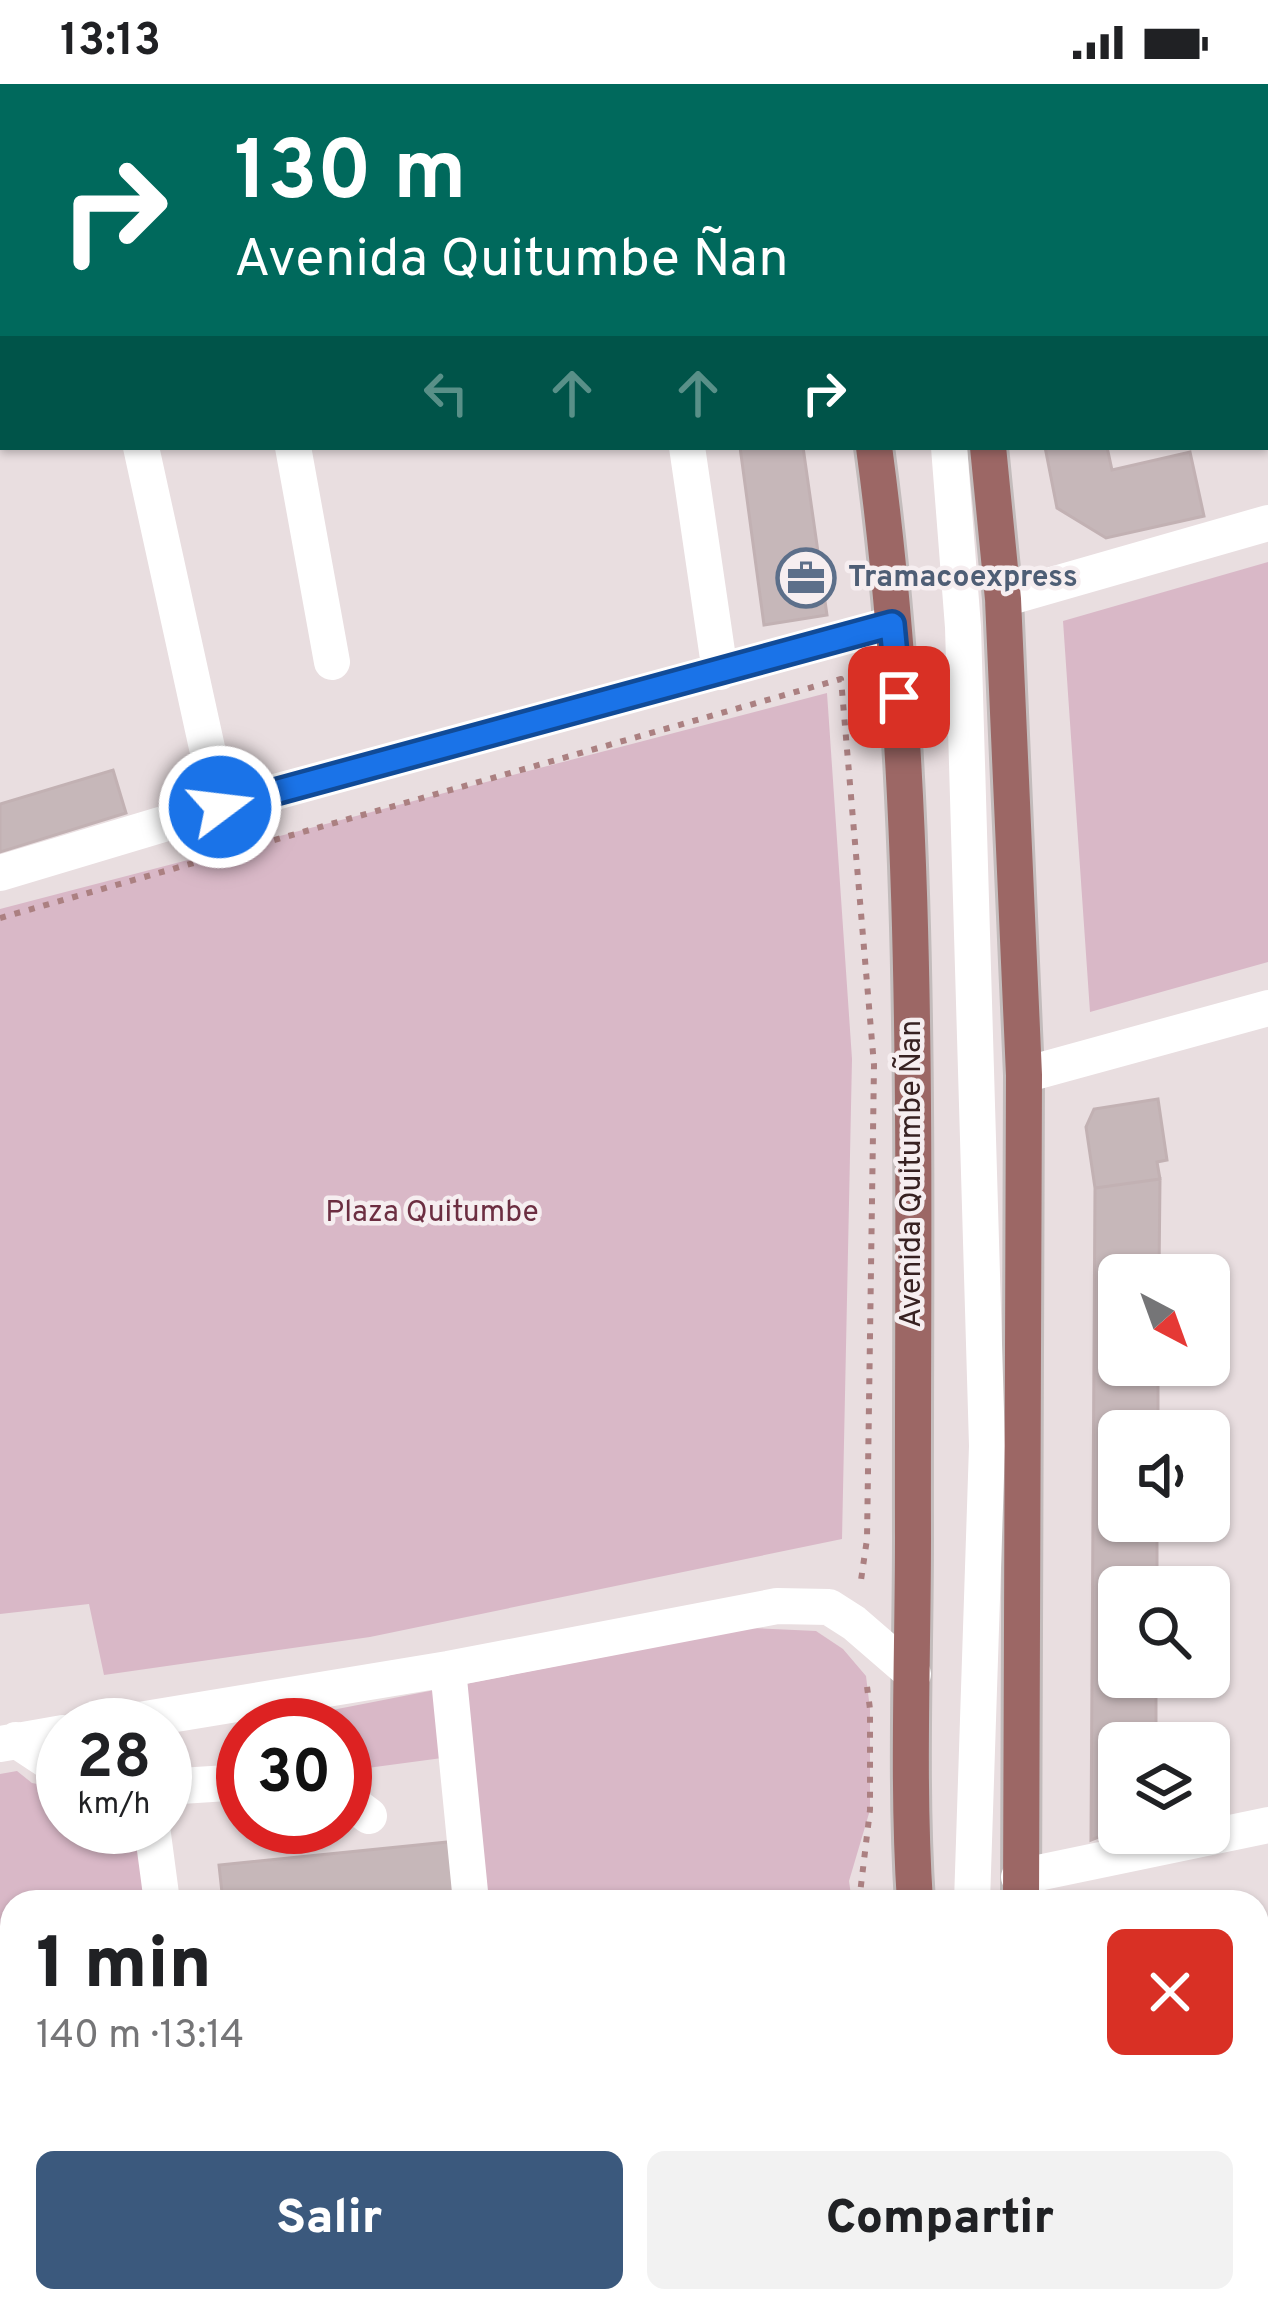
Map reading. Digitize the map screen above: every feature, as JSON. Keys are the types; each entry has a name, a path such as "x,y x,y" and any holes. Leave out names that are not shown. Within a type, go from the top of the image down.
{"main road":[{"name":"Avenida Quitumbe Ñan","path":"874,450 889,557 902,726 912,973 915,1890"},
{"path":"988,450 1004,599 1024,1075 1020,1890"}],"street":[{"path":"142,450 220,807"},
{"path":"293,450 332,662"},
{"path":"687,450 720,672"},
{"path":"949,450 963,627 987,1446 972,1890"},
{"path":"1004,599 1268,523"},
{"path":"0,873 220,807 892,624"},
{"path":"1024,1075 1268,1008"},
{"path":"192,1713 777,1606 829,1607 913,1673"},
{"path":"448,1669 469,1890"},
{"path":"8,1742 36,1757"},
{"path":"1020,1890 1268,1825"},
{"path":"156,1854 160,1890"}],"path":[{"path":"0,918 841,679 874,1065 867,1539 854,1623"},
{"path":"860,1890 870,1810 866,1676"}],"green space":[{"path":"1268,562 1268,962 1090,1012 1063,621"},
{"name":"Plaza Quitumbe","path":"827,693 852,1059 842,1539 370,1637 104,1675 89,1604 0,1614 0,909"},
{"path":"751,1628 816,1631 843,1649 866,1676 870,1810 850,1890 474,1890 457,1756 372,1767 372,1702"},
{"path":"17,1771 36,1784 36,1854 156,1854 160,1890 0,1890 0,1774"}],"building":[{"path":"740,450 803,450 827,615 764,625"},
{"path":"1046,450 1108,450 1112,470 1190,452 1204,516 1106,538 1057,508"},
{"path":"113,770 126,813 0,852 0,804"},
{"path":"1158,1099 1167,1160 1157,1162 1160,1179 1095,1188 1086,1127 1094,1109"},
{"path":"1160,1179 1159,1254 1098,1254 1098,1386 1158,1386 1158,1410 1098,1410 1098,1542 1157,1542 1157,1566 1098,1566 1098,1698 1156,1698 1156,1722 1098,1722 1098,1837 1091,1840 1095,1188"},
{"path":"458,1841 463,1890 222,1890 219,1865 372,1854 372,1850"}],"place":[{"name":"Tramacoexpress","path":"806,578"}],"route":[{"path":"220,807 892,624 899,697"}]}
